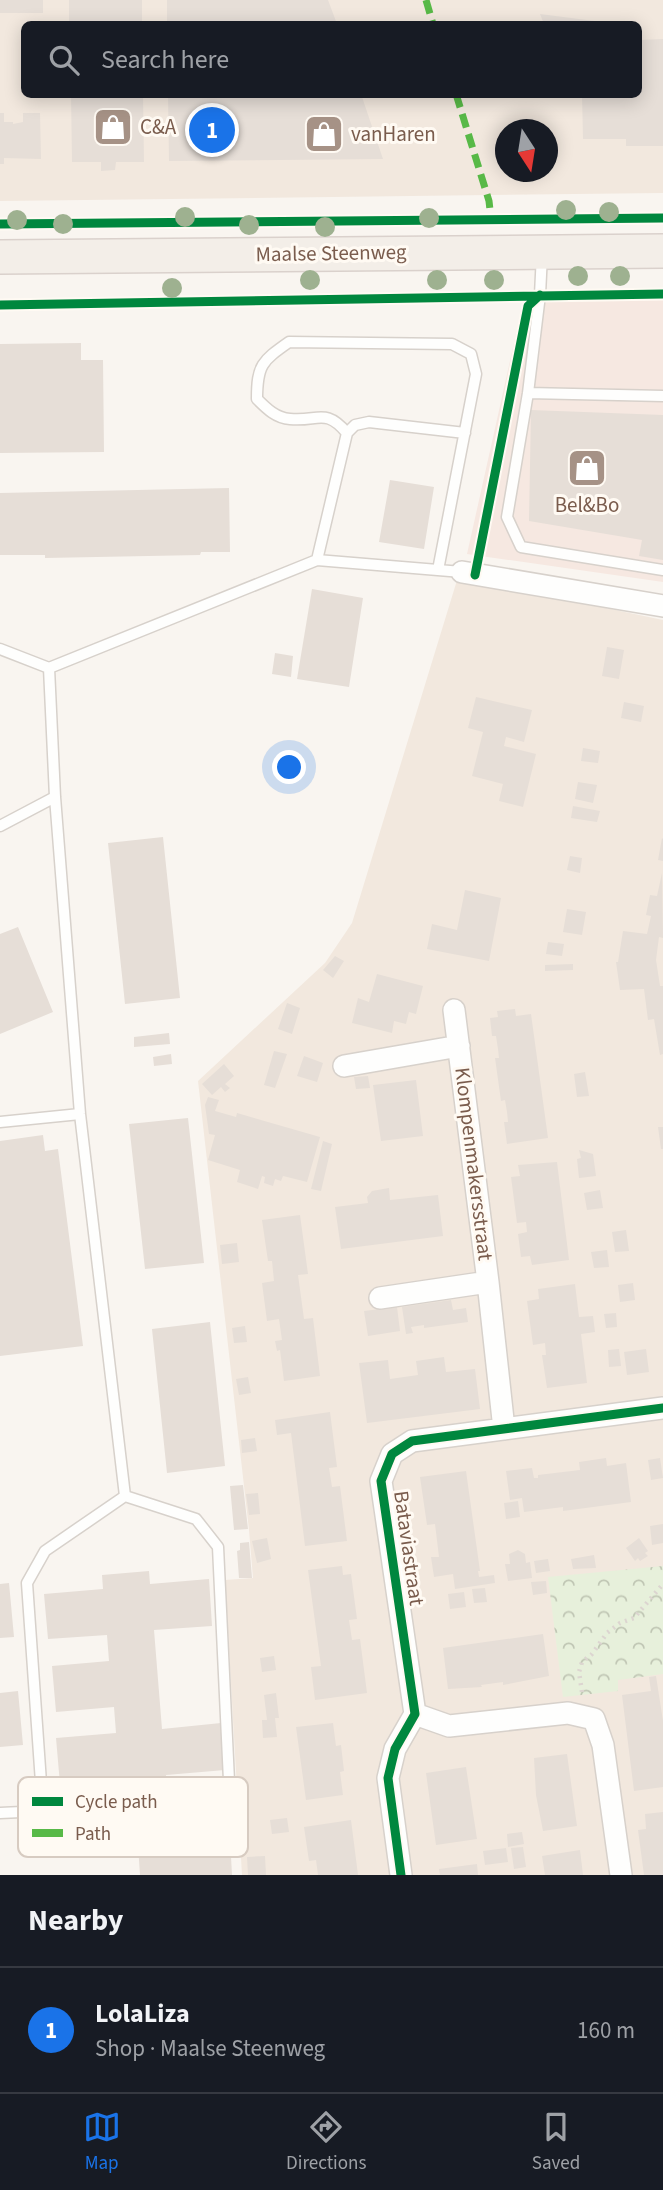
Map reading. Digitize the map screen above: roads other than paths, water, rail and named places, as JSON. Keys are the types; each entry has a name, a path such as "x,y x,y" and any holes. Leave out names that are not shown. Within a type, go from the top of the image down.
{"main road":[{"name":"Maalse Steenweg","path":"0,257 663,251"}],"street":[{"path":"462,572 663,606"},
{"name":"Klompenmakersstraat","path":"454,1010 488,1282 503,1429"},
{"name":"Klompenmakersstraat","path":"344,1066 459,1046"},
{"name":"Klompenmakersstraat","path":"380,1298 488,1282"},
{"name":"Bataviastraat","path":"415,1714 381,1481 392,1454 412,1441 663,1409"},
{"path":"401,1875 388,1778 395,1749 415,1714 449,1726 568,1713 593,1719 603,1745 621,1875"}],"lane":[{"path":"542,251 541,295 507,517 521,547 663,570"},
{"path":"347,433 337,421 321,416 290,419 272,414 264,407 257,399 257,373 269,356 289,342 452,344 471,354 476,374 438,569"},
{"path":"528,393 663,396"},
{"path":"317,561 347,433 355,425 369,422 465,433"},
{"path":"0,649 49,668 317,561 462,572"},
{"path":"49,668 55,797 80,1114 125,1496"},
{"path":"0,826 55,797"},
{"path":"0,1122 80,1114"},
{"path":"41,1777 27,1583 45,1551 125,1496"},
{"path":"125,1496 196,1519 218,1547 229,1777"},
{"path":"0,1812 18,1812"}],"place":[{"name":"C&A","path":"113,127"},
{"name":"LolaLiza","path":"212,130"},
{"name":"vanHaren","path":"324,134"},
{"name":"Bel&Bo","path":"587,468"}]}
